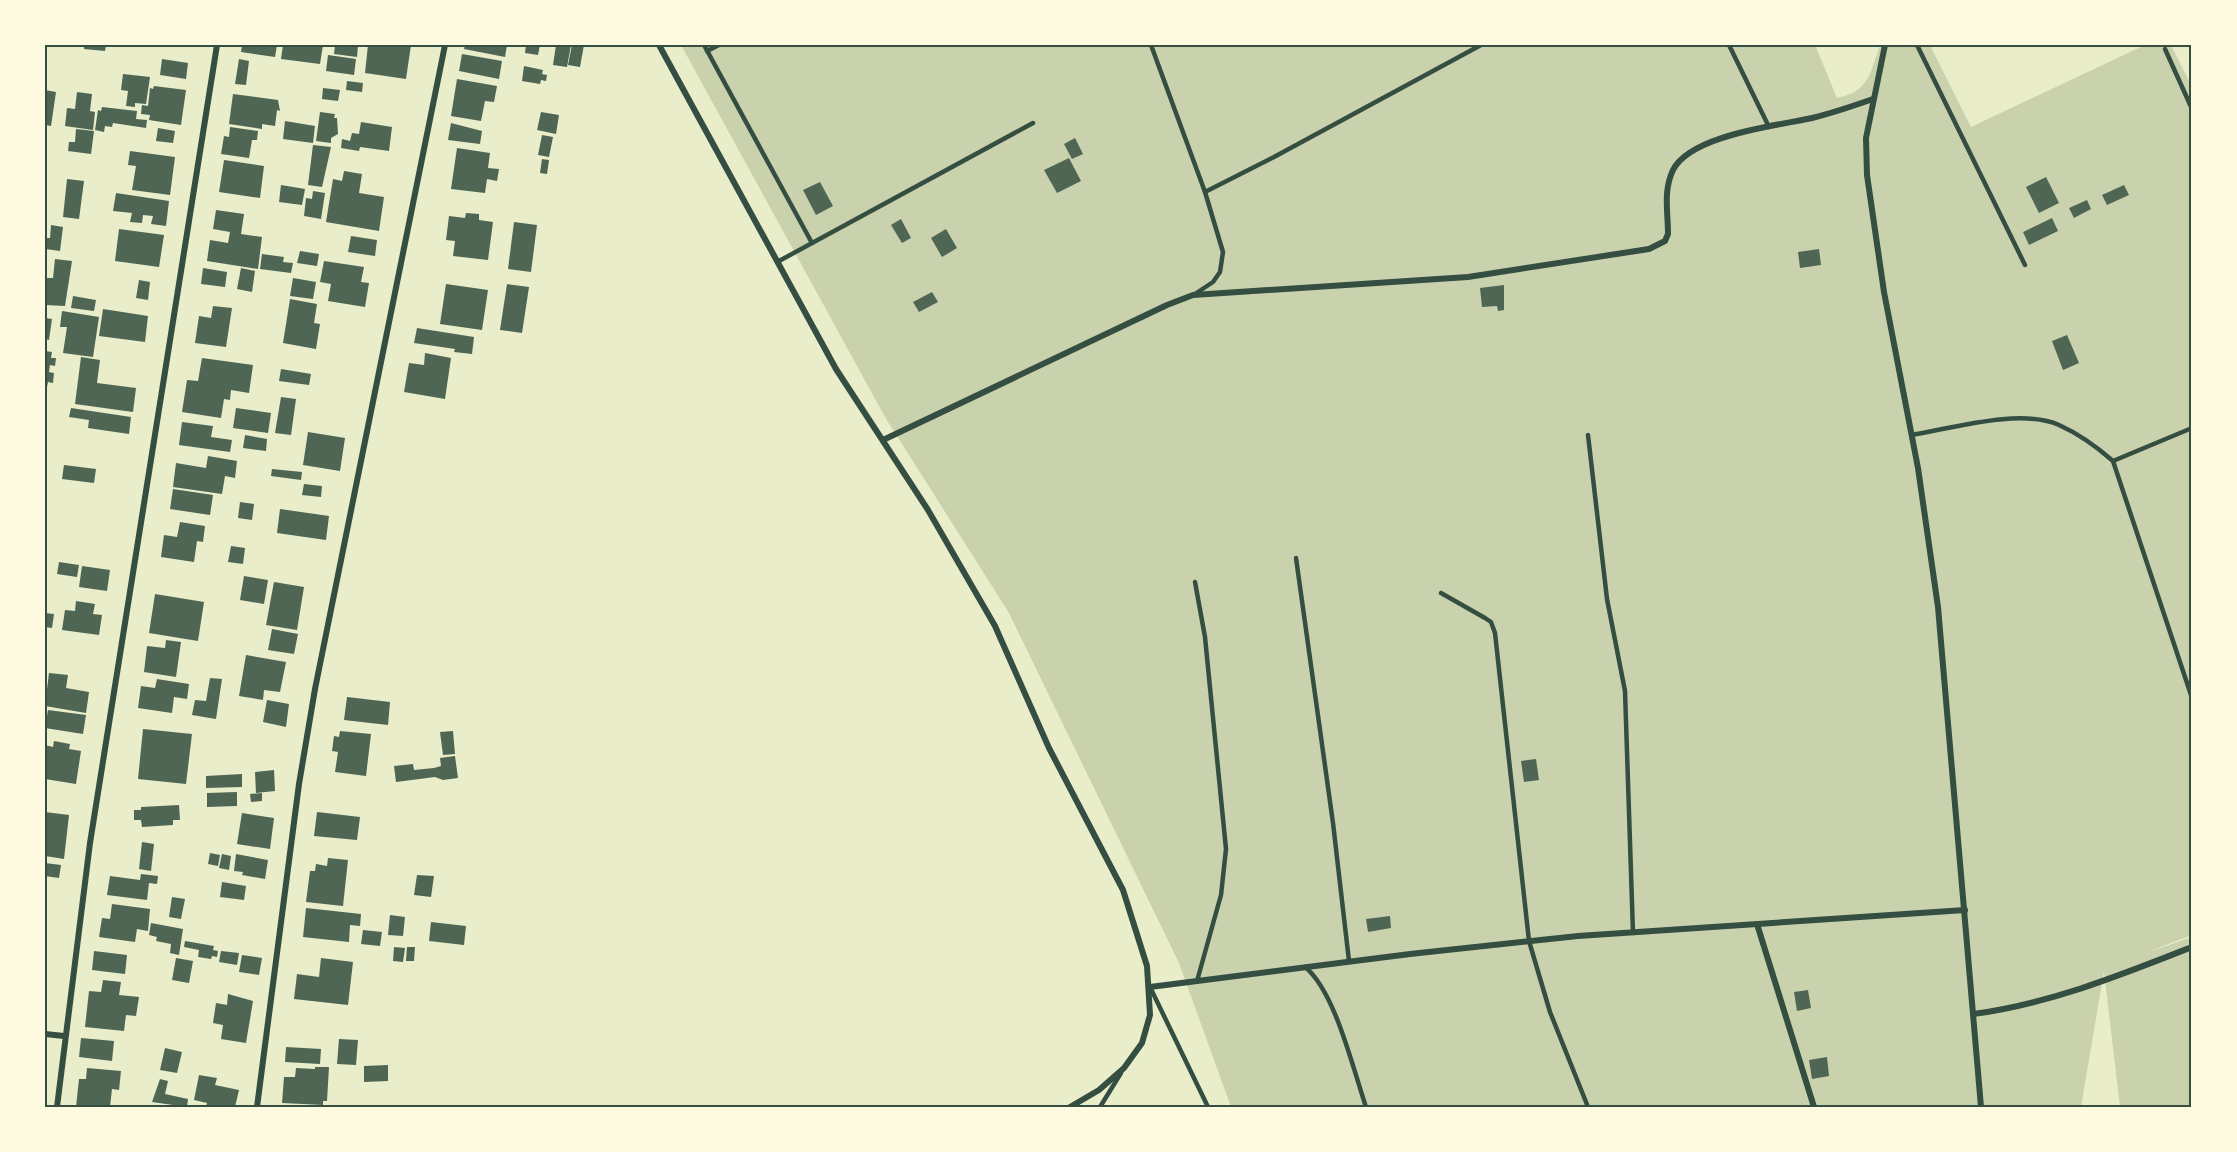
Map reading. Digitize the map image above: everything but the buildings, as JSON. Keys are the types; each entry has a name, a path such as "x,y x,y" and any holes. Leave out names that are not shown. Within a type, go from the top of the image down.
{"street":[{"path":"57,1107 64,1036 133,567 218,45"},
{"path":"257,1107 299,783 315,689 445,45"},
{"path":"659,45 836,369 928,510 995,626 1049,748 1123,890 1137,929 1150,987 1150,1015 1142,1043 1124,1068 1099,1090 1070,1107"},
{"path":"1885,45 1866,138 1867,175 1884,292 1912,435 1938,607 1981,1107"},
{"path":"883,440 1167,305 1193,295 1216,292 1297,290 1468,277 1649,249 1665,241 1668,234 1667,193 1678,163 1686,156 1712,142 1829,113 1873,99"},
{"path":"1150,987 1349,961 1529,941 1965,910"},
{"path":"1756,924 1814,1107"},
{"path":"1973,1014 2016,1008 2050,998 2192,947"},
{"path":"45,1034 64,1036"}],"lane":[{"path":"705,45 812,243"},
{"path":"707,51 719,45"},
{"path":"1152,45 1220,239 1223,262 1213,282 1193,295"},
{"path":"1205,192 1274,158 1481,45"},
{"path":"1729,45 1770,127"},
{"path":"1917,45 2025,265"},
{"path":"2165,49 2192,108"},
{"path":"779,261 1033,123"},
{"path":"1912,435 2014,419 2038,419 2058,424 2083,438 2114,461 2192,698"},
{"path":"2114,461 2192,428"},
{"path":"1588,435 1606,599 1626,702 1633,933"},
{"path":"1296,558 1333,823 1349,961"},
{"path":"1195,582 1205,637 1226,849 1221,895 1197,981"},
{"path":"1441,593 1491,622 1495,633 1529,941 1550,1012 1588,1107"},
{"path":"1305,967 1321,983 1331,1004 1366,1107"},
{"path":"1150,987 1208,1107"},
{"path":"1100,1107 1124,1068"}],"green space":[{"path":"681,45 1815,45 1837,98 1848,95 1862,86 1871,72 1880,45 1930,45 1971,127 2145,45 2171,45 2192,87 2192,935 2143,954 2192,937 2192,1107 2120,1107 2104,971 2081,1107 1231,1107 1179,963 1009,613 885,417"}]}
